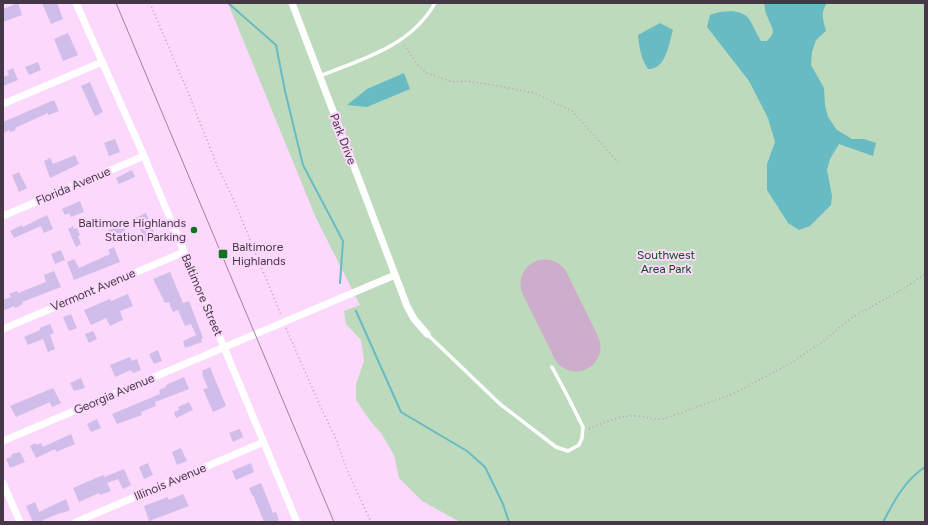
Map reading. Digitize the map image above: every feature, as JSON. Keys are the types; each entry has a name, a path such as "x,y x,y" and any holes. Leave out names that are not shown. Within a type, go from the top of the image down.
{"street":[{"name":"Baltimore Street","path":"76,3 144,156 297,522"},
{"name":"Park Drive","path":"292,3 407,306 414,319 428,334"},
{"path":"3,104 102,62"},
{"name":"Florida Avenue","path":"3,216 144,156"},
{"name":"Vermont Avenue","path":"3,329 184,252"},
{"path":"224,347 395,275"},
{"name":"Georgia Avenue","path":"3,441 224,347"},
{"name":"Illinois Avenue","path":"76,522 264,442"},
{"path":"3,483 20,522"}],"lane":[{"path":"320,76 380,52 413,32 424,20 435,3"},
{"path":"428,334 500,404 556,447 568,451 579,445 582,438 583,427 552,367"}],"path":[{"path":"150,3 218,168 232,196 284,322 371,522"},
{"path":"400,40 418,65 427,73 452,82 464,81 487,84 534,93 572,111 618,162"},
{"path":"583,432 619,418 640,416 653,420 663,419 733,394 791,363 821,343 850,319 906,287 925,274"}],"green space":[{"name":"Southwest Area Park","path":"228,3 925,3 925,522 460,522 422,501 399,478 394,455 381,433 371,422 356,400 356,384 364,361 361,340 346,324 344,311 360,305 316,218"}],"shaded area":[{"path":"764,3 827,3 823,10 823,20 826,31 816,40 812,52 811,65 824,88 825,105 828,117 837,130 852,139 864,139 876,143 873,156 839,144 830,159 827,170 832,196 831,205 810,226 799,230 788,223 767,190 767,164 775,142 768,118 749,81 707,27 710,15 731,11 741,13 749,19 761,41 767,41 773,32 773,29 766,13"},
{"path":"660,23 673,30 663,61 654,68 648,69 642,57 638,35"},
{"path":"404,73 410,89 367,107 347,105 367,89"}],"building":[{"path":"18,3 22,15 3,22 3,9"},
{"path":"42,3 57,3 63,19 51,24"},
{"path":"68,33 78,55 63,61 54,39"},
{"path":"38,62 41,70 29,75 25,67"},
{"path":"13,68 18,80 3,86 3,77 9,75 7,71"},
{"path":"90,82 103,112 95,116 81,86"},
{"path":"54,100 59,111 48,115 48,113 15,128 16,130 10,132 9,130 3,133 3,122"},
{"path":"115,139 120,152 109,156 104,143"},
{"path":"75,155 79,164 50,178 44,161 50,158 53,164"},
{"path":"132,170 135,177 119,184 116,178"},
{"path":"19,172 27,188 19,192 12,175"},
{"path":"80,201 84,212 71,217 69,213 65,215 62,209"},
{"path":"146,213 157,239 146,243 135,218"},
{"path":"47,215 53,229 44,233 41,226 14,238 10,231 22,225 23,227"},
{"path":"120,225 121,229 124,228 128,236 112,243 107,231"},
{"path":"73,226 74,229 77,228 80,235 78,236 81,244 76,247 68,229"},
{"path":"114,247 120,262 74,280 67,262 74,259 79,268 110,254 108,250"},
{"path":"61,250 65,260 55,264 51,254"},
{"path":"54,271 61,287 22,302 23,304 15,308 14,306 3,310 3,300 11,297 9,294 17,291 18,293 46,282 44,275"},
{"path":"170,272 183,303 189,301 203,338 201,339 202,342 185,348 183,341 196,335 191,324 185,326 178,310 173,312 169,302 165,303 153,279"},
{"path":"128,294 133,306 120,311 123,320 110,326 106,318 91,325 84,310 110,299 111,301"},
{"path":"71,314 77,328 69,331 63,317"},
{"path":"50,324 54,333 50,335 55,349 48,352 43,339 28,345 24,337"},
{"path":"93,331 97,339 89,343 85,334"},
{"path":"158,350 162,361 154,364 149,354"},
{"path":"130,357 132,361 137,359 141,370 133,373 131,370 115,377 110,365"},
{"path":"210,367 226,406 213,412 203,389 208,388 202,374 202,371"},
{"path":"184,377 189,389 155,402 156,406 141,412 142,415 117,424 112,414 160,394 159,390 166,387 166,385"},
{"path":"81,378 85,388 74,391 70,383"},
{"path":"53,388 61,403 52,407 50,402 16,417 10,406"},
{"path":"189,402 193,410 176,418 174,412 179,410 178,407"},
{"path":"97,419 101,428 91,432 87,424"},
{"path":"240,429 243,437 233,442 229,433"},
{"path":"71,434 75,444 56,452 55,449 36,458 30,446 35,443 36,445 41,443 43,447"},
{"path":"181,448 187,461 177,465 172,452"},
{"path":"20,452 25,462 10,468 6,459 11,457 12,454"},
{"path":"148,463 153,475 144,479 139,467"},
{"path":"251,463 254,472 236,480 232,471"},
{"path":"124,469 131,485 123,489 118,479 107,483 111,491 100,495 99,493 79,502 73,488 104,475 104,477"},
{"path":"261,483 273,513 276,512 279,520 275,522 264,522 249,488"},
{"path":"183,494 189,506 149,521 144,506 168,497 169,500"},
{"path":"66,499 70,510 43,520 44,522 33,522 26,506 35,502 39,512"}],"waterway":[{"path":"228,3 276,45 285,91 303,165 343,241 340,283"},
{"path":"356,311 401,412 467,451 485,467 503,504 509,522"},
{"path":"883,522 906,485 925,467"}],"runway":[{"path":"545,284 576,347"}],"tram line":[{"path":"116,3 334,522"}],"place":[{"name":"Baltimore Highlands Station Parking","path":"194,230"},
{"name":"Baltimore Highlands","path":"223,254"}]}
